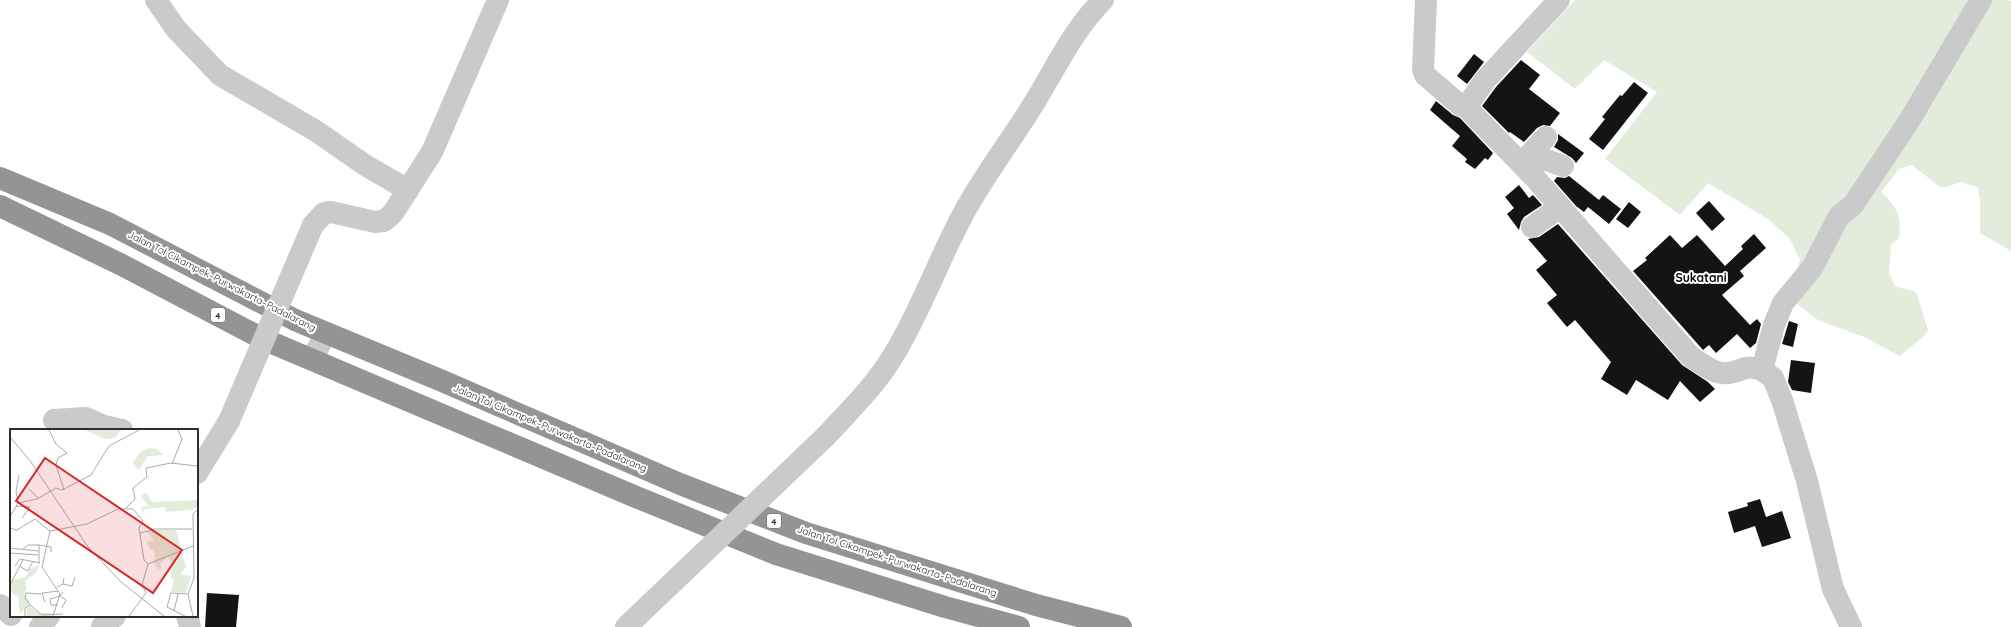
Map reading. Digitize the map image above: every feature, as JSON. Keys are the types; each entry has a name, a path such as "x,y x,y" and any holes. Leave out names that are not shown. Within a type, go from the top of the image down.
{"highway":[{"name":"Jalan Tol Cikampek–Purwakarta–Padalarang","path":"0,178 110,224 295,320 440,380 680,484 806,533 1036,605 1121,627"},
{"name":"4","path":"0,206 122,265 263,338 462,424 776,554 945,607 1019,627"}],"street":[{"path":"156,0 176,29 220,75 316,131 365,165 408,190"},
{"path":"198,469 203,451 229,421 313,225 324,213 331,212 375,222 384,220 393,213 432,152 498,0"},
{"path":"626,627 827,434 872,385 893,356 930,286 967,207 1037,99 1063,52 1085,20 1103,0"},
{"path":"1426,0 1423,70 1425,75 1435,86 1462,106 1466,107 1544,159 1563,166"},
{"path":"1466,107 1486,79 1559,0"},
{"path":"1762,370 1774,325 1783,303 1812,268 1839,216 1854,205 1909,121 1981,0"},
{"path":"1534,151 1560,207 1691,357 1711,370 1728,374 1744,367 1762,370 1774,378 1807,481 1833,589 1851,627"},
{"path":"1532,227 1560,207"},
{"path":"311,359 327,334"},
{"path":"54,420 86,418 104,426 118,429"},
{"path":"0,605 10,615"},
{"path":"12,617 21,627"},
{"path":"40,627 48,617"},
{"path":"102,627 114,617"},
{"path":"187,617 190,627"}],"green space":[{"path":"1575,0 2011,1 2011,251 1980,233 1980,201 1978,187 1960,182 1947,187 1940,187 1912,165 1899,169 1881,192 1895,207 1900,224 1899,238 1891,245 1889,273 1895,286 1916,292 1928,330 1924,336 1900,356 1864,337 1818,320 1796,303 1796,275 1800,260 1790,239 1768,219 1708,183 1680,215 1605,159 1657,92 1604,60 1575,89 1527,52"}],"building":[{"path":"1474,54 1484,62 1467,84 1457,76"},
{"path":"1521,60 1540,75 1529,89 1560,113 1550,126 1543,125 1537,128 1524,142 1510,132 1509,133 1482,106 1496,87"},
{"path":"1634,82 1648,93 1603,150 1589,139 1605,119 1602,117 1620,95 1622,96"},
{"path":"1436,101 1453,115 1460,118 1493,153 1488,160 1485,158 1475,169 1465,162 1467,159 1452,146 1460,136 1430,110"},
{"path":"1558,134 1584,153 1576,163 1572,158 1554,147 1558,140"},
{"path":"1569,176 1599,200 1603,195 1621,209 1609,224 1588,207 1584,212 1576,206 1554,181 1557,177 1565,178"},
{"path":"1519,185 1529,198 1533,195 1542,205 1524,217 1519,230 1507,214 1514,208 1505,197"},
{"path":"1709,201 1725,219 1712,231 1696,213"},
{"path":"1629,202 1641,212 1628,228 1616,219"},
{"path":"1558,224 1682,365 1708,382 1715,389 1700,402 1680,381 1668,400 1636,380 1627,395 1601,379 1611,362 1575,320 1567,327 1547,303 1557,295 1536,270 1547,261 1528,239 1539,237"},
{"path":"1754,234 1766,248 1740,271 1744,276 1722,295 1750,325 1757,319 1761,324 1756,343 1750,348 1737,334 1716,353 1709,345 1703,350 1633,271 1647,260 1645,258 1670,235 1682,248 1697,235 1725,266 1743,249 1741,246"},
{"path":"1789,321 1798,324 1793,347 1782,344"},
{"path":"1791,360 1815,363 1811,393 1792,390 1788,382"},
{"path":"1760,499 1766,517 1782,511 1791,538 1762,547 1755,526 1734,533 1728,512 1748,506 1747,503"},
{"path":"207,593 239,595 236,627 205,627"}],"district":[{"name":"Sukatani","path":"1701,277"}]}
